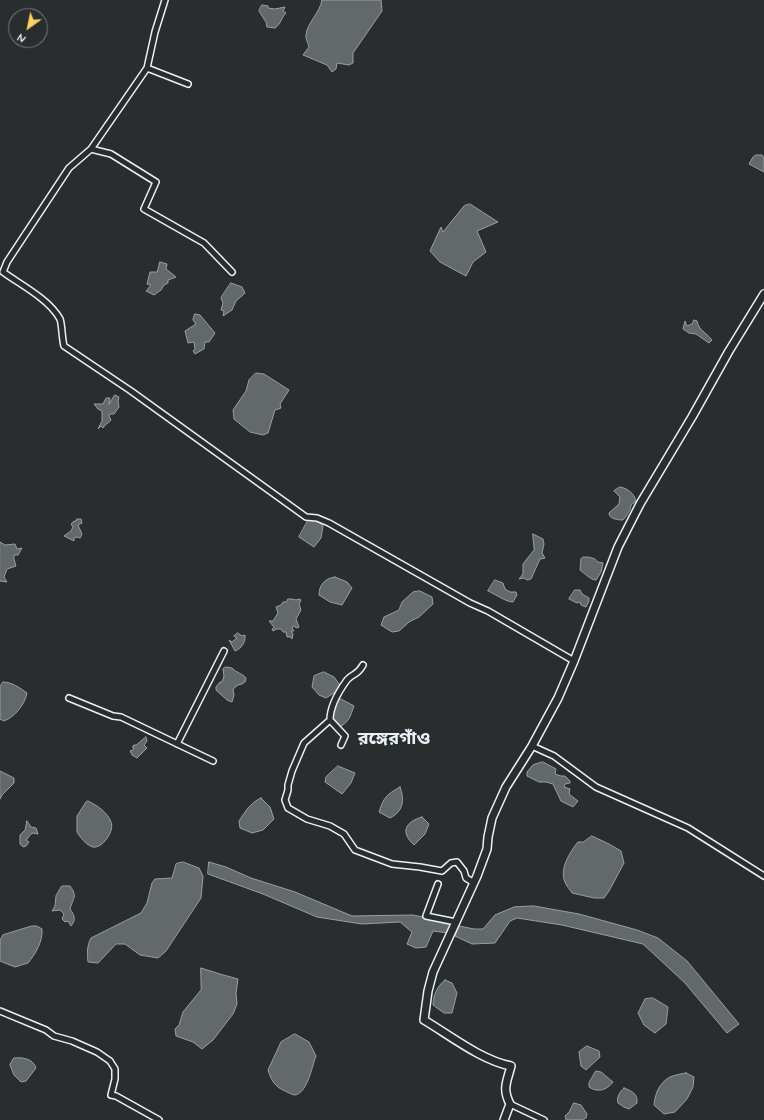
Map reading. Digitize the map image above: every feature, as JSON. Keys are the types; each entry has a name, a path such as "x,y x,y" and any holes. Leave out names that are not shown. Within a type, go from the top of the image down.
{"street":[{"path":"166,0 155,32 147,68 91,149 69,168 3,272 48,303 60,320 64,346 131,391 306,517 317,518 329,523 470,603 488,611 574,661"},
{"path":"147,68 188,84"},
{"path":"91,149 111,154 156,182 144,210 204,243 232,272"},
{"path":"544,1120 510,1104 505,1095 505,1088 511,1066 493,1060 424,1020 428,991 433,972 488,849 488,837 492,818 506,787 532,746 558,698 574,661 618,547 640,504 764,294"},
{"path":"177,744 224,651"},
{"path":"363,665 359,673 348,678 331,709 330,720 304,743 292,771 288,785 285,800 288,808 307,819 330,826 344,834 355,850 392,864 442,871 451,864 458,862 464,871 466,878 474,882"},
{"path":"69,698 106,713 121,717 214,761"},
{"path":"330,720 345,736 341,745"},
{"path":"532,746 554,756 596,787 688,828 764,876"},
{"path":"438,884 426,916 456,922"},
{"path":"0,1011 46,1030 54,1036 72,1041 97,1052 110,1061 115,1069 115,1080 111,1095 116,1096 159,1120"},
{"path":"504,1120 510,1104"}],"shaded area":[{"path":"322,0 381,0 382,11 353,53 353,63 349,65 337,63 336,69 332,72 327,65 303,55 309,47 306,38 307,31 321,5"},
{"path":"262,5 275,9 285,7 283,11 286,13 279,25 275,28 267,27 266,22 259,11"},
{"path":"756,155 762,155 764,158 764,172 749,164"},
{"path":"470,204 498,222 477,231 486,252 473,262 466,276 440,262 430,251 441,227 443,232 464,206"},
{"path":"160,262 167,264 166,269 176,277 168,280 168,283 154,295 146,291 151,285 147,284 150,272 157,272"},
{"path":"231,283 242,287 245,293 236,301 232,310 223,316 224,311 221,310 223,303 221,298"},
{"path":"195,314 200,315 215,333 209,342 205,342 204,349 195,354 193,351 195,349 194,342 188,343 185,331 196,324 193,320"},
{"path":"694,320 697,321 701,329 712,340 709,343 696,334 689,333 683,329 685,321 687,326 692,324"},
{"path":"256,373 264,374 289,390 280,404 281,408 275,410 268,433 263,435 250,432 234,419 233,410 246,391 249,380"},
{"path":"115,395 119,397 119,407 114,414 110,414 109,416 111,420 103,428 101,426 98,429 102,421 102,411 94,404 103,404 106,398 110,398 109,404"},
{"path":"620,487 630,491 636,501 631,505 626,517 623,520 612,518 609,515 609,513 619,504 620,497 614,491"},
{"path":"310,517 323,526 321,538 314,547 299,537"},
{"path":"77,519 81,519 82,523 78,525 82,534 80,538 74,538 74,541 64,536 71,531 73,527 71,524"},
{"path":"533,534 543,539 544,544 542,553 545,558 540,559 531,579 519,579 523,574 523,564 534,550"},
{"path":"0,542 5,545 15,544 17,549 22,548 18,555 14,555 16,566 7,569 4,577 7,582 0,581"},
{"path":"583,557 595,559 598,562 603,563 601,572 596,580 590,578 580,570 581,559"},
{"path":"335,577 347,582 352,588 342,605 330,602 319,595 321,585 326,580"},
{"path":"495,580 503,583 505,589 510,592 516,592 517,595 513,602 510,602 488,591"},
{"path":"575,590 580,590 582,594 589,598 586,607 581,605 580,602 577,603 569,599"},
{"path":"420,591 432,597 433,604 419,617 409,622 399,631 392,632 381,625 384,617 399,610 402,602 413,592"},
{"path":"288,599 301,600 299,604 301,610 296,619 299,627 297,628 293,626 292,628 294,631 291,631 293,634 292,639 291,637 287,637 286,632 283,632 281,629 276,629 274,631 272,630 274,627 269,621 273,621 278,613 276,607 281,605 283,602 286,602"},
{"path":"238,633 242,636 245,635 245,640 241,647 235,651 229,640 232,642 237,638 234,636"},
{"path":"226,667 232,668 246,678 245,682 233,689 234,695 232,702 227,700 216,690 216,687 220,682 222,682 224,676 223,669"},
{"path":"324,672 334,677 340,685 337,691 326,698 319,695 312,687 314,676"},
{"path":"3,682 13,684 27,693 19,710 4,721 0,719 0,687"},
{"path":"341,699 354,706 347,722 337,728 329,716 333,704"},
{"path":"146,737 147,741 144,745 147,748 137,758 132,755 130,751 133,750 134,747 132,747 134,745"},
{"path":"543,762 556,769 555,774 565,776 570,781 570,783 565,784 564,787 570,789 569,794 578,801 573,807 561,801 553,784 539,782 527,776 527,772 533,765"},
{"path":"338,766 355,773 351,783 342,794 325,782 326,777"},
{"path":"0,771 14,778 14,783 0,799"},
{"path":"400,787 402,792 402,805 398,812 390,818 379,812 386,797"},
{"path":"261,798 270,807 274,819 263,830 252,833 240,828 239,821 243,814 251,805"},
{"path":"88,801 105,812 110,819 112,826 107,839 97,847 88,845 77,832 77,816"},
{"path":"422,817 429,824 425,834 414,845 407,836 406,828 416,819"},
{"path":"27,821 31,827 36,828 38,834 32,833 26,840 29,842 23,847 20,844 20,835 25,830"},
{"path":"592,836 621,851 624,863 604,898 594,898 572,893 566,885 563,872 566,861 578,842 583,842"},
{"path":"183,862 199,868 203,876 201,898 166,951 158,958 140,955 125,944 116,944 98,963 88,962 87,955 91,938 141,913 147,903 152,883 155,879 172,878 176,864"},
{"path":"209,862 226,867 251,878 295,892 352,916 413,915 452,923 449,933 433,931 426,947 416,948 407,944 412,932 400,922 362,924 317,917 263,894 208,874"},
{"path":"62,886 70,886 74,892 70,909 74,916 74,922 71,926 68,921 65,922 62,919 64,914 60,910 52,911 55,906 56,896"},
{"path":"534,906 579,914 637,930 658,938 687,961 739,1024 727,1033 685,983 643,944 562,925 517,918 510,921 495,943 472,944 455,936 459,926 483,929 495,915 514,907"},
{"path":"32,926 37,926 42,929 42,933 38,947 28,963 15,967 0,961 0,940 3,935"},
{"path":"201,968 238,979 236,993 237,1004 233,1014 213,1040 202,1049 193,1042 176,1036 175,1029 179,1025 183,1012 201,990"},
{"path":"445,980 452,983 457,993 452,1013 444,1013 433,1005 436,991"},
{"path":"653,998 668,1007 666,1024 655,1033 644,1025 638,1013 645,999"},
{"path":"295,1034 309,1042 316,1056 306,1085 299,1094 294,1095 276,1085 268,1070 281,1042"},
{"path":"587,1046 599,1051 600,1057 586,1070 581,1066 579,1052"},
{"path":"14,1058 28,1059 35,1065 36,1068 26,1081 21,1082 14,1075 10,1065"},
{"path":"596,1071 601,1072 613,1082 602,1090 592,1089 589,1087 589,1083"},
{"path":"686,1073 694,1077 693,1087 687,1099 675,1112 664,1114 654,1105 658,1089 666,1079"},
{"path":"624,1088 632,1092 637,1097 637,1103 629,1109 618,1103 618,1097"},
{"path":"574,1103 581,1105 587,1114 586,1118 582,1120 566,1120 565,1116"}],"district":[{"name":"রঙ্গেরগাঁও","path":"394,740"}]}
